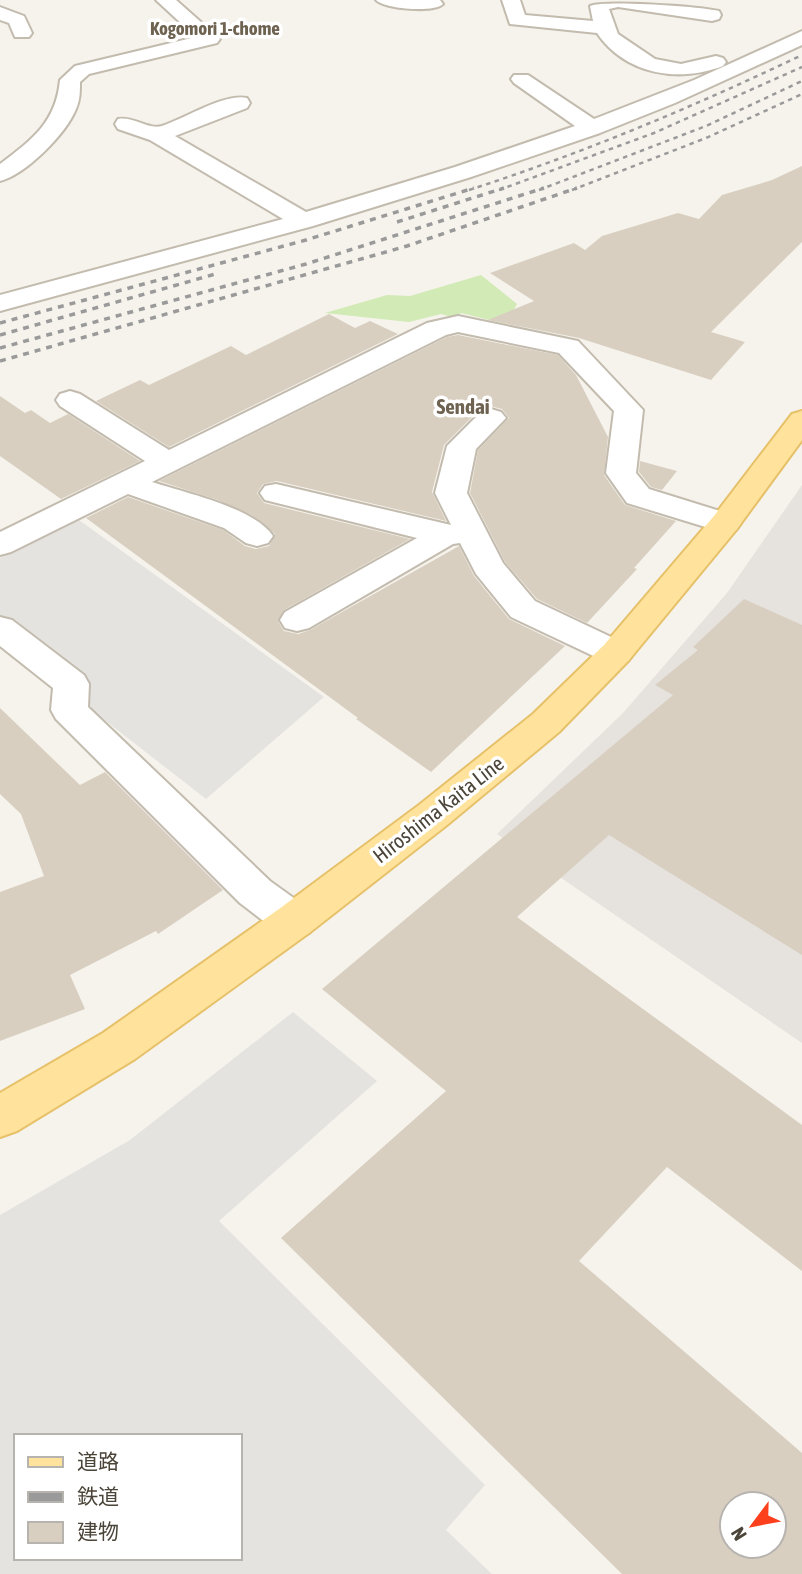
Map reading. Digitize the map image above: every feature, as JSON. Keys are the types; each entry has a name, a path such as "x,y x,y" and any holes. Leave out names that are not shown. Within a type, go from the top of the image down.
{"main road":[{"name":"Hiroshima Kaita Line","path":"0,1117 119,1046 294,921 433,815 545,723 616,653 725,523 802,420"}],"street":[{"path":"0,174 14,165 56,126 68,104 70,80 82,70 209,39 165,0"},
{"path":"385,0 434,4"},
{"path":"511,0 517,20 604,29"},
{"path":"712,16 610,1 599,6 604,29 615,44 647,64 684,71 706,66 802,19"},
{"path":"0,13 17,20 23,33"},
{"path":"0,303 304,221 455,175 592,128 726,75 802,37"},
{"path":"521,79 592,128"},
{"path":"158,135 239,103"},
{"path":"126,124 158,135 304,221"},
{"path":"0,545 437,329 458,324 568,347 629,410 621,473 638,496 725,523"},
{"path":"70,400 167,463"},
{"path":"491,418 462,446 451,493 458,534 523,609 616,653"},
{"path":"126,483 235,522 257,536"},
{"path":"276,493 458,534"},
{"path":"298,620 458,534"},
{"path":"0,628 71,684 69,710 255,892 294,921"}],"shaded area":[{"path":"802,485 802,1043 497,834 623,713 727,593"},
{"path":"79,520 324,697 206,799 75,697 85,685 0,617 0,558"},
{"path":"293,1012 377,1081 219,1221 485,1485 446,1530 492,1574 0,1574 0,1215 130,1140"}],"green space":[{"path":"481,275 517,304 506,324 461,313 455,318 441,314 409,322 325,313 387,295 410,296"}],"building":[{"path":"802,166 802,242 711,332 745,342 711,380 579,338 488,320 534,301 490,273 574,243 585,250 602,236 678,213 699,219 722,195 772,180"},
{"path":"329,314 355,328 370,321 398,334 169,447 96,401 140,380 149,385 231,346 246,355"},
{"path":"458,335 558,355 576,375 608,437 604,475 625,505 676,521 634,568 637,569 587,623 537,599 505,562 470,493 478,450 509,418 502,409 490,406 479,410 444,445 432,492 446,521 277,481 263,484 257,493 264,503 410,539 284,610 278,621 284,631 298,634 310,630 459,546 474,576 509,619 565,646 431,772 86,518 128,497 223,530 245,546 256,549 269,546 275,534 251,515 218,500 159,481 447,337"},
{"path":"0,396 25,413 31,410 50,423 68,414 140,461 61,499 0,456"},
{"path":"640,461 677,471 662,490 651,487 639,472"},
{"path":"744,599 802,625 802,955 609,835 517,917 802,1125 802,1271 667,1167 579,1261 802,1453 802,1574 622,1574 281,1238 446,1091 322,989 673,695 655,685 698,650 693,647"},
{"path":"0,708 80,785 105,772 223,890 158,934 156,931 70,975 85,1009 0,1041 0,892 44,876 21,814 0,794"}],"railway":[{"path":"469,190 554,161 637,128 802,55"},
{"path":"499,190 654,133 802,67"},
{"path":"539,190 706,126 802,81"},
{"path":"572,190 706,138 802,94"},
{"path":"0,323 306,240 474,188"},
{"path":"397,222 504,188"},
{"path":"0,348 306,264 544,188"},
{"path":"0,361 407,246 577,188"},
{"path":"0,335 219,273"}],"district":[{"name":"Kogomori 1-chome","path":"215,28"},
{"name":"Sendai","path":"463,406"}]}
